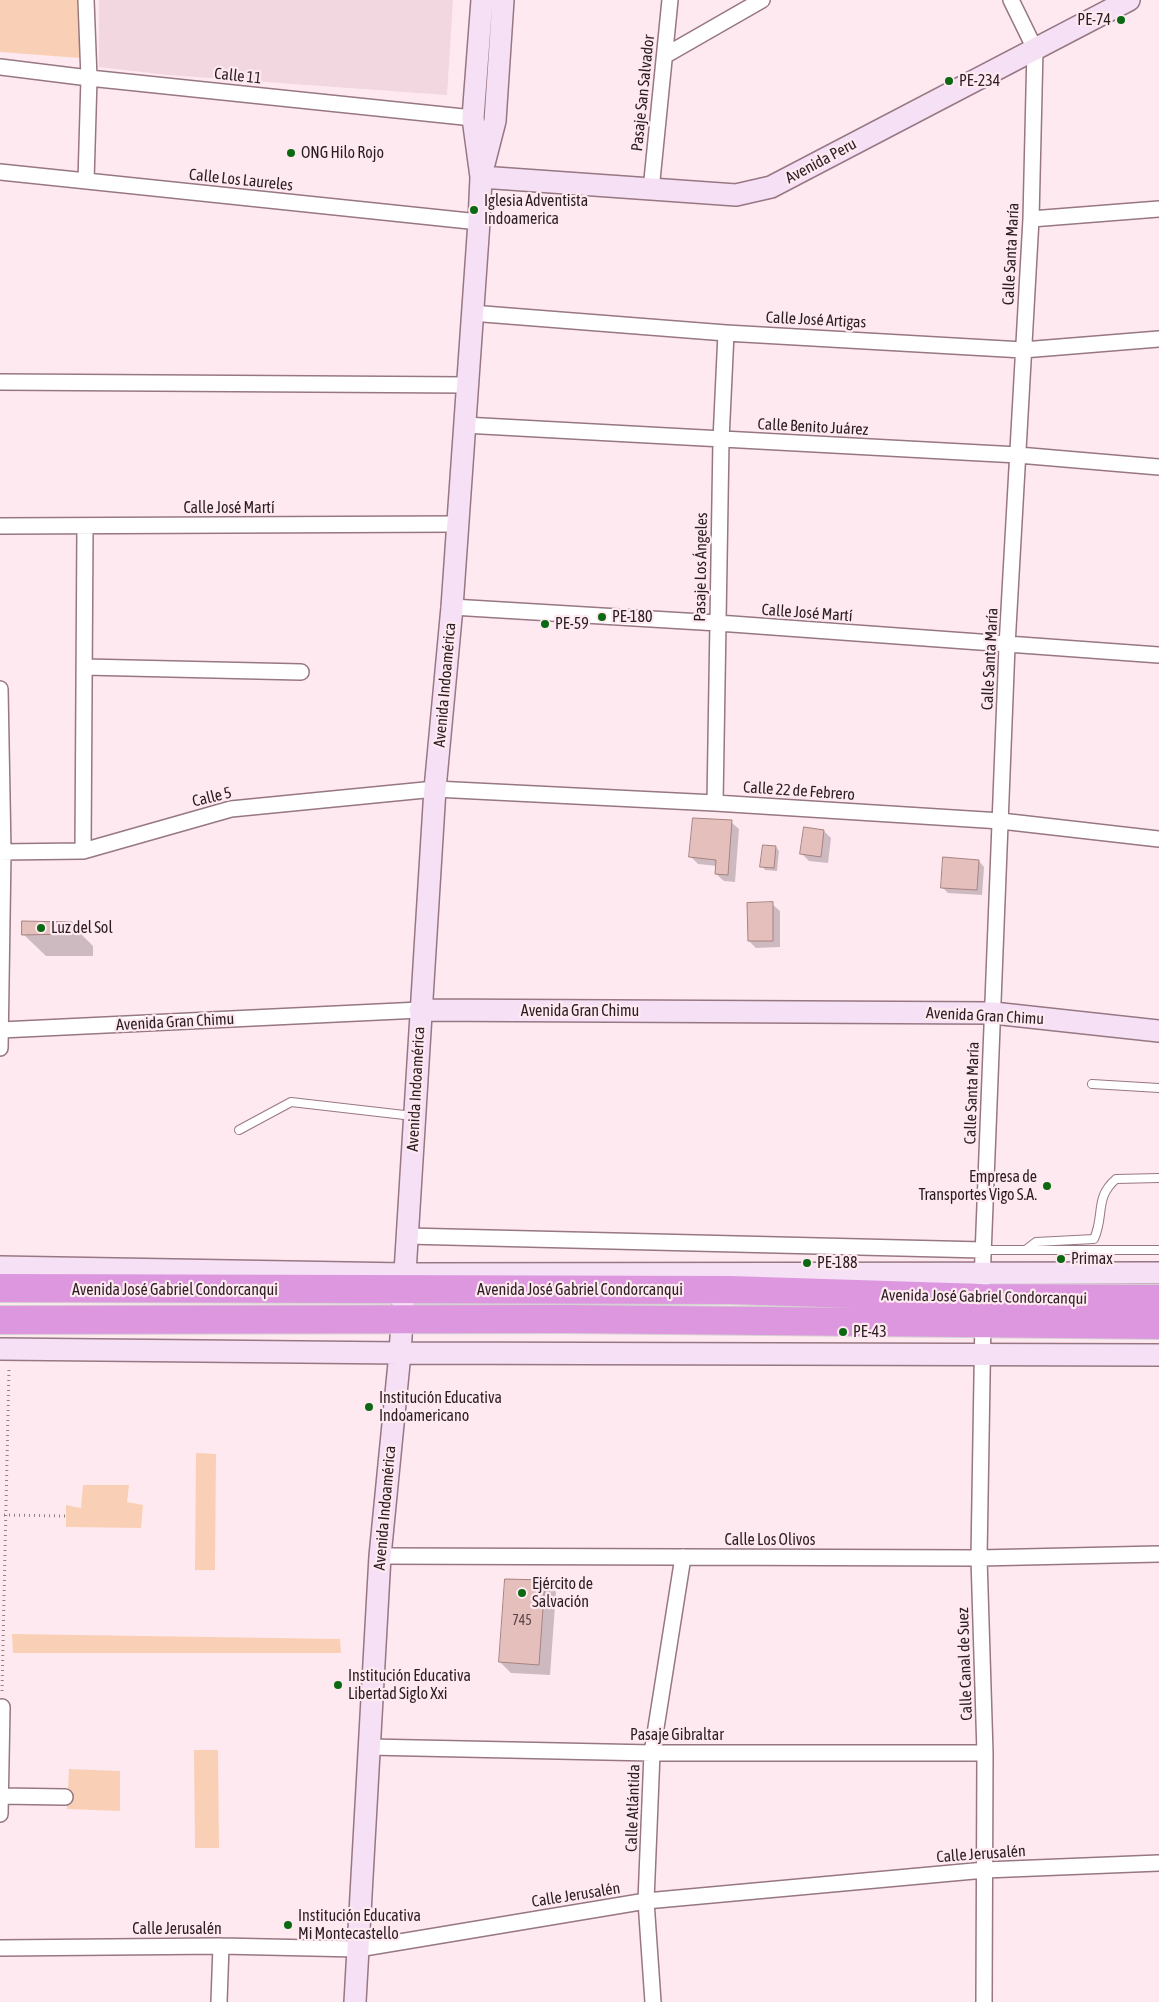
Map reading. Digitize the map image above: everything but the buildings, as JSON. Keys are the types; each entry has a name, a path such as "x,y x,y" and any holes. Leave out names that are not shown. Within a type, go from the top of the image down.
{"highway":[{"name":"Avenida José Gabriel Condorcanqui","path":"0,1288 404,1282 730,1290 982,1286 1159,1299"},
{"name":"Avenida José Gabriel Condorcanqui","path":"0,1320 566,1319 983,1325 1159,1325"}],"street":[{"path":"86,0 89,78 86,181"},
{"name":"Avenida Indoamérica","path":"355,2002 380,1556 400,1353 435,789 452,607 471,313 479,222 481,177 473,118 482,0"},
{"name":"Avenida Indoamérica","path":"481,177 495,122 503,0"},
{"name":"Pasaje San Salvador","path":"651,190 670,0"},
{"path":"666,55 762,0"},
{"name":"Calle Santa María","path":"983,1325 983,1250 1007,646 1031,219 1035,49 1011,0"},
{"name":"Avenida Peru","path":"481,177 736,196 771,187 1129,0"},
{"name":"Calle 11","path":"0,67 473,118"},
{"name":"Calle Los Laureles","path":"0,172 479,222"},
{"path":"1031,219 1159,209"},
{"name":"Calle José Artigas","path":"471,313 726,332 1023,350 1159,340"},
{"name":"Pasaje Los Ángeles","path":"715,803 721,440 726,332"},
{"path":"0,382 467,385"},
{"name":"Calle Benito Juárez","path":"464,425 1018,455 1159,467"},
{"name":"Calle José Martí","path":"0,526 457,524"},
{"path":"82,851 85,667 84,526"},
{"name":"Calle José Martí","path":"452,607 718,623 1007,646 1159,655"},
{"path":"85,667 301,672"},
{"path":"0,689 0,1048"},
{"name":"Calle 22 de Febrero","path":"435,789 715,803 1001,821 1159,839"},
{"name":"Calle 5","path":"1,852 82,851 231,809 435,789"},
{"name":"Avenida Gran Chimu","path":"1,1030 420,1010 993,1013 1159,1031"},
{"path":"407,1236 983,1250"},
{"name":"Avenida José Gabriel Condorcanqui","path":"0,1268 404,1282"},
{"name":"Avenida José Gabriel Condorcanqui","path":"982,1286 1159,1272"},
{"name":"Calle Canal de Suez","path":"983,1325 979,1558 985,1753 984,2002"},
{"path":"5,1348 400,1353 1159,1356"},
{"name":"Calle Los Olivos","path":"380,1556 979,1558 1159,1554"},
{"name":"Calle Atlántida","path":"653,2002 646,1901 652,1753 684,1557"},
{"path":"0,1814 2,1707"},
{"name":"Pasaje Gibraltar","path":"369,1747 652,1753 985,1753"},
{"path":"0,1796 65,1797"},
{"name":"Calle Jerusalén","path":"0,1948 221,1946 358,1949 646,1901 985,1870 1159,1863"},
{"path":"219,2002 221,1946"}],"lane":[{"path":"1092,1084 1159,1088"},
{"path":"239,1130 291,1102 415,1116"},
{"path":"1027,1250 1036,1242 1094,1239 1100,1227 1104,1189 1116,1179 1159,1178"},
{"path":"983,1250 1159,1250"}],"path":[{"path":"2,1707 5,1348"},
{"path":"4,1515 65,1516"}],"shaded area":[{"path":"0,0 77,0 80,58 0,52"},
{"path":"99,0 453,0 447,95 168,75 99,67"},
{"path":"196,1453 216,1454 215,1570 195,1570"},
{"path":"83,1485 129,1485 127,1502 143,1505 141,1528 66,1527 66,1505 81,1508"},
{"path":"12,1634 340,1639 341,1653 13,1653"},
{"path":"194,1750 218,1750 219,1848 195,1848"},
{"path":"69,1769 120,1771 120,1811 67,1809"}],"place":[{"name":"PE-74","path":"1121,20"},
{"name":"PE-234","path":"949,81"},
{"name":"ONG Hilo Rojo","path":"291,153"},
{"name":"Iglesia Adventista Indoamerica","path":"474,210"},
{"name":"PE-180","path":"602,617"},
{"name":"PE-59","path":"545,624"},
{"name":"Luz del Sol","path":"41,928"},
{"name":"Empresa de Transportes Vigo S.A.","path":"1047,1186"},
{"name":"Primax","path":"1061,1259"},
{"name":"PE-188","path":"807,1263"},
{"name":"PE-43","path":"843,1332"},
{"name":"Institución Educativa Indoamericano","path":"369,1407"},
{"name":"Ejército de Salvación","path":"522,1593"},
{"name":"Institución Educativa Libertad Siglo Xxi","path":"338,1685"},
{"name":"Institución Educativa Mi Montecastello","path":"288,1925"}]}
